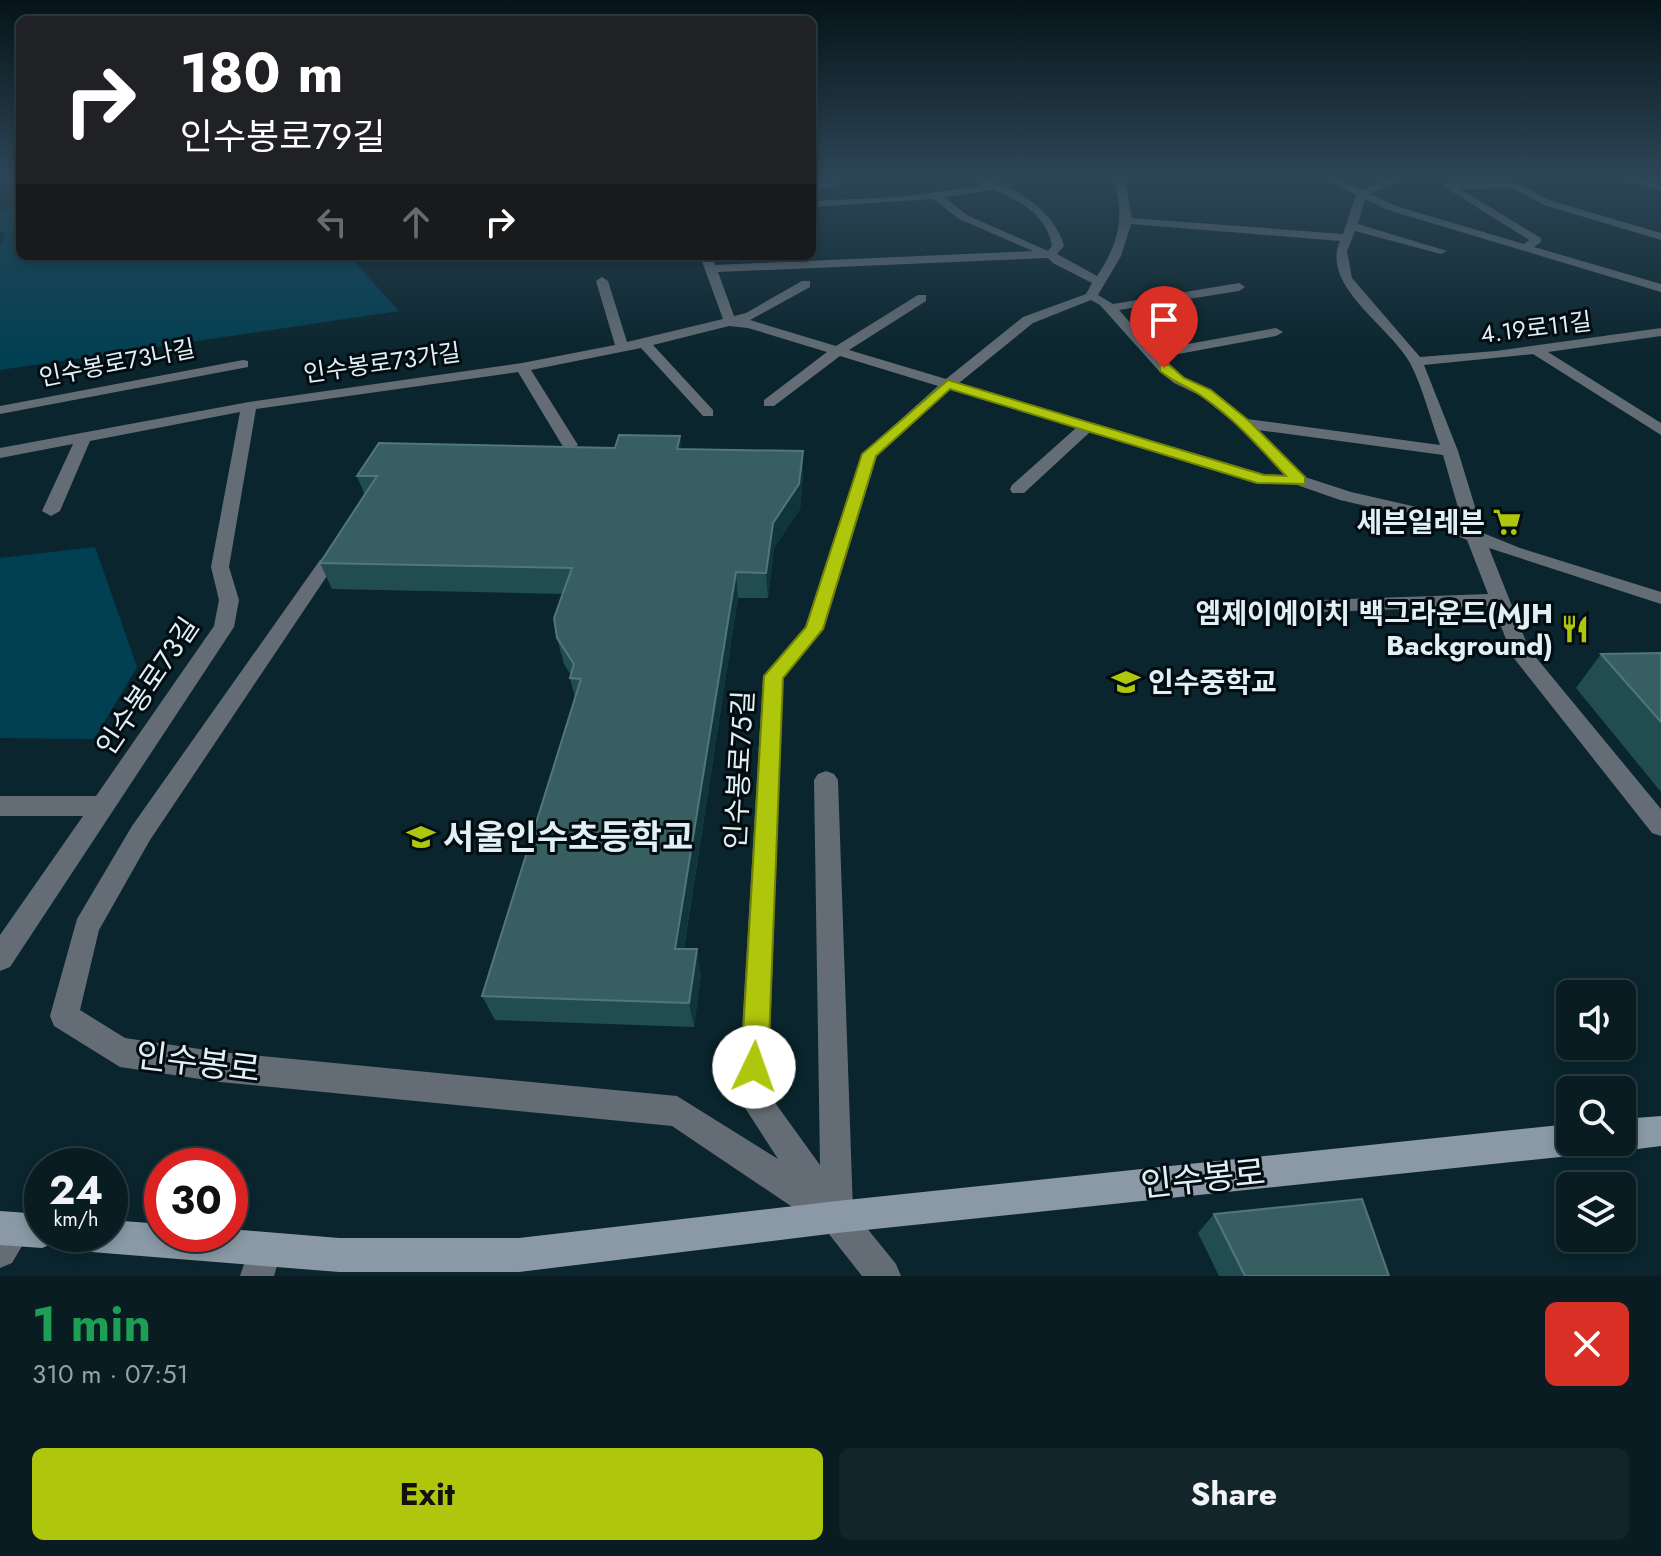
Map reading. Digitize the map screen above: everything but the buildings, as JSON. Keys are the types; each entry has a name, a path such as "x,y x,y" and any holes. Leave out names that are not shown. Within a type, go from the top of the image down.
{"main road":[{"path":"1636,1134 1661,1131"},
{"name":"인수봉로","path":"128,1242 261,1262 339,1255 519,1255 837,1217 1556,1141"}],"street":[{"path":"1007,236 1051,254 1100,295 1179,380 1206,393 1243,423 1299,480"},
{"path":"712,269 1051,254 1058,246 1058,236"},
{"path":"1100,295 1124,236"},
{"path":"1348,236 1341,251 1346,279 1416,361 1450,451 1475,536 1520,652 1661,826"},
{"path":"1366,236 1441,251"},
{"path":"1486,236 1661,288"},
{"path":"1525,247 1537,240 1530,236"},
{"path":"708,260 730,322 749,324 1263,479 1299,480 1346,496 1415,512 1514,552 1661,598"},
{"path":"602,281 622,347"},
{"name":"인수봉로73가길","path":"249,406 522,367 644,343 730,322 769,308 806,284"},
{"name":"인수봉로75길","path":"837,1217 753,1097 773,676 814,629 870,454 948,384 1028,320 1100,295 1239,287"},
{"path":"769,403 837,351 922,298"},
{"path":"1153,355 1276,332"},
{"name":"4.19로11길","path":"1416,361 1536,350 1661,332"},
{"path":"644,343 708,413"},
{"path":"1536,350 1661,430"},
{"name":"인수봉로73나길","path":"0,410 243,364"},
{"path":"522,367 570,445"},
{"path":"0,453 249,406"},
{"name":"인수봉로73길","path":"0,958 224,627 229,600 220,567 249,406"},
{"path":"1243,423 1450,451"},
{"path":"1018,489 1087,426"},
{"path":"51,511 84,436"},
{"name":"인수봉로","path":"326,564 141,833 86,927 64,1016 120,1052 135,1055 220,1067 677,1111 837,1217"},
{"path":"1320,606 1499,600"},
{"path":"826,780 837,1217 884,1276"},
{"path":"0,806 102,806"}],"shaded area":[{"path":"6,236 16,236 16,260 353,260 399,311 0,370 0,246"},
{"path":"95,547 137,667 94,739 0,738 0,558"}],"place":[{"name":"세븐일레븐","path":"1507,522"},
{"name":"엠제이에이치 백그라운드(MJH Background)","path":"1575,629"},
{"name":"인수중학교","path":"1126,682"},
{"name":"서울인수초등학교","path":"421,837"}],"route":[{"path":"754,1067 773,676 814,629 870,454 948,384 1263,479 1299,480 1243,423 1206,393 1179,380 1164,368"}]}
